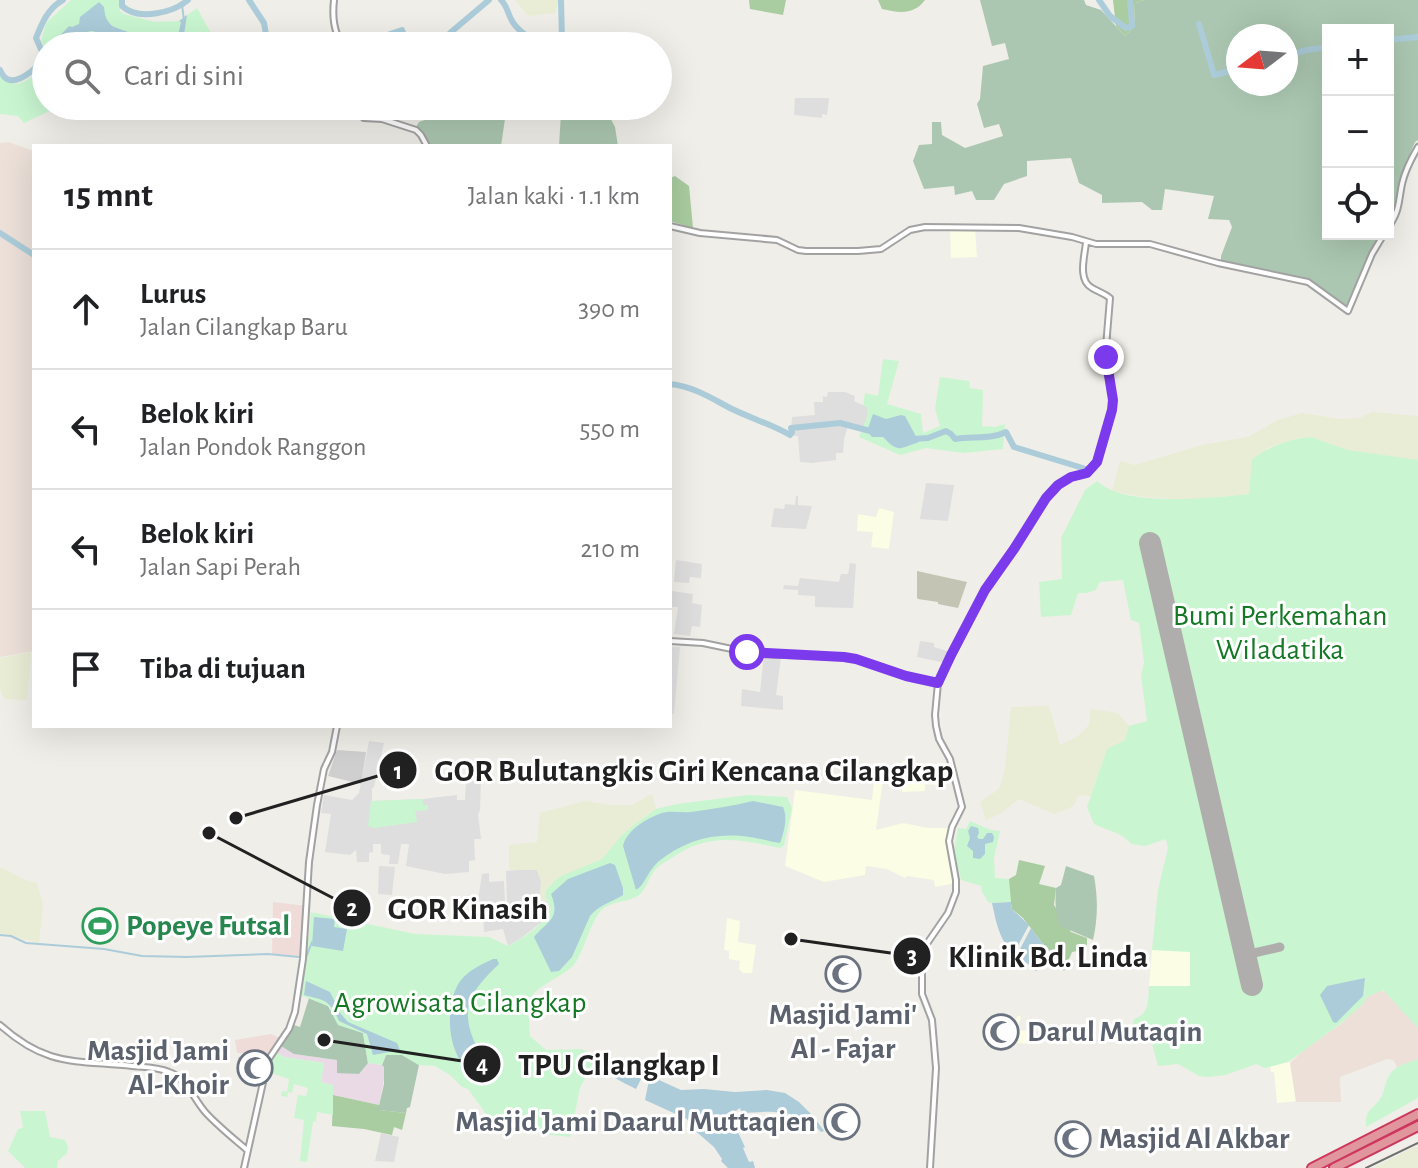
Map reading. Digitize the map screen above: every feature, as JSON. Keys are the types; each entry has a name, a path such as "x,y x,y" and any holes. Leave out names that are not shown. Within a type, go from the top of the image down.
{"highway":[{"path":"1312,1168 1418,1114"},
{"path":"1334,1168 1418,1126"}],"street":[{"path":"334,0 336,32"},
{"path":"388,120 416,130 426,144"},
{"path":"1394,218 1403,180 1418,147"},
{"path":"672,226 700,233 777,240 798,250 858,251 881,249 910,230 925,227 1007,226 1096,244 1150,244 1219,264 1308,282 1348,311 1380,240"},
{"path":"930,1168 936,1068 932,1020 922,994 922,958 926,945 948,913 956,892 949,841 952,827 962,810 950,759 936,726 938,683 985,590 1038,510 1058,485 1071,477 1087,473 1099,459 1113,400 1106,347 1110,298 1084,282 1086,242"},
{"path":"672,641 703,643 756,654 844,657 938,683"},
{"path":"244,1168 268,1060 292,1022 303,956 309,862 317,805 337,728"},
{"path":"0,1025 17,1040 61,1060 153,1068 172,1073 182,1081 207,1115 247,1150"}],"shaded area":[{"path":"515,0 559,0 555,13 528,16"},
{"path":"980,0 1084,0 1086,5 1101,10 1125,36 1134,27 1135,3 1145,0 1418,0 1418,140 1403,170 1394,208 1394,24 1322,24 1322,240 1378,240 1349,307 1311,281 1221,262 1232,227 1229,220 1208,219 1214,196 1165,189 1162,210 1152,210 1142,202 1102,203 1102,195 1079,183 1071,158 1027,161 1027,176 1004,184 994,200 976,200 972,191 955,195 954,186 924,189 913,161 919,145 932,144 932,122 941,122 942,135 965,148 1003,136 999,124 984,128 977,104 983,66 1009,59 1005,43 992,46"},
{"path":"795,98 829,98 827,115 822,114 822,118 794,115"},
{"path":"505,120 501,144 427,144 416,127 419,122"},
{"path":"561,120 611,120 618,144 559,144"},
{"path":"8,142 32,150 32,651 0,657 0,143"},
{"path":"975,227 977,257 951,258 950,228"},
{"path":"828,392 845,392 867,407 868,414 862,431 848,426 843,453 836,453 836,460 800,462 798,436 793,436 791,430 792,417 815,415 814,402 823,402 823,396 827,397"},
{"path":"1372,412 1418,416 1418,461 1348,450 1311,437 1299,438 1267,448 1249,494 1188,500 1112,491 1120,461 1135,465 1202,445 1248,437 1278,420 1302,413 1340,419 1360,418"},
{"path":"926,483 954,485 948,521 920,519"},
{"path":"796,496 798,505 812,506 806,529 771,527 774,508 784,509 785,504 795,505"},
{"path":"879,508 894,512 889,549 871,547 873,532 857,531 858,514 876,517"},
{"path":"676,560 702,564 701,578 690,577 689,583 674,582"},
{"path":"850,563 856,564 853,608 815,607 815,596 798,595 798,590 783,589 784,585 798,586 800,578 839,582 841,574 848,574"},
{"path":"917,571 967,582 958,608 918,599"},
{"path":"672,591 693,594 692,603 702,605 700,627 692,626 690,636 674,634 678,607 672,607"},
{"path":"920,641 934,643 934,647 950,652 946,663 917,657"},
{"path":"672,647 680,647 674,714"},
{"path":"31,652 27,700 4,699 0,689 0,658"},
{"path":"764,656 781,657 776,695 783,696 783,710 741,706 742,689 760,692"},
{"path":"1049,706 1060,745 1077,737 1089,725 1091,709 1118,713 1129,726 1125,740 1107,749 1091,796 1078,795 1074,806 1054,814 1019,799 1000,814 986,820 980,802 999,789 1005,769 1011,707"},
{"path":"369,741 384,743 372,788 372,801 457,795 457,800 465,800 466,781 481,781 478,814 481,839 474,839 475,860 469,861 469,872 445,874 406,866 409,844 401,844 398,864 389,864 390,855 381,854 381,844 373,844 369,862 357,862 356,850 350,855 325,852 331,814 321,813 324,795 352,800 359,793"},
{"path":"337,750 366,752 361,784 328,776"},
{"path":"902,761 937,764 937,785 925,784 925,791 902,792 901,785 905,784"},
{"path":"876,763 885,765 876,830 903,823 928,828 952,828 949,837 956,883 935,887 934,880 905,878 887,869 866,866 865,875 824,882 785,866 795,790 872,800"},
{"path":"652,794 656,809 621,836 602,859 545,896 548,901 540,901 541,881 537,870 509,870 509,845 537,842 540,813 585,801 632,805"},
{"path":"379,866 395,867 392,895 378,894"},
{"path":"1066,866 1094,876 1097,908 1093,940 1060,926 1056,888 1061,885"},
{"path":"0,867 37,883 43,905 39,943 0,933"},
{"path":"537,870 541,881 540,901 550,903 550,913 508,946 503,929 484,932 483,908 507,904 506,871"},
{"path":"489,873 489,882 504,881 505,903 477,907 482,874"},
{"path":"273,902 307,906 301,956 272,954"},
{"path":"727,918 740,921 738,942 756,945 752,973 743,973 739,969 740,961 729,959 729,951 724,950"},
{"path":"1152,950 1190,951 1190,987 1149,986"},
{"path":"1374,990 1388,992 1418,1024 1418,1062 1399,1070 1393,1060 1387,1059 1340,1077 1341,1102 1296,1102 1290,1063 1341,1024"},
{"path":"309,998 328,1006 339,1025 363,1033 368,1063 359,1074 337,1073 337,1060 294,1054 281,1046 294,1025 300,1027"},
{"path":"1018,1015 1021,1017 1017,1030 1028,1031 1026,1044 993,1040 992,1046 985,1045 986,1033 994,1033 995,1025 1013,1027"},
{"path":"271,1034 280,1038 267,1054 237,1053 235,1040"},
{"path":"281,1046 294,1054 337,1060 337,1072 359,1074 368,1063 382,1065 385,1074 379,1105 333,1095 333,1085 321,1082 324,1063 284,1057 276,1052"},
{"path":"386,1055 402,1055 419,1065 406,1113 378,1110 384,1084 382,1065"},
{"path":"238,1057 266,1057 260,1078 241,1071"},
{"path":"1290,1062 1297,1101 1277,1103 1274,1072 1271,1072 1270,1065"},
{"path":"381,1133 399,1137 394,1162 375,1161"},
{"path":"1418,1146 1418,1168 1373,1168 1408,1150"}],"green space":[{"path":"71,0 119,0 120,11 124,14 155,22 179,21 197,8 210,32 44,32 46,23"},
{"path":"749,0 786,0 783,15 750,9"},
{"path":"878,0 925,0 916,8 900,12 882,9"},
{"path":"1113,0 1145,0 1135,3 1134,27 1125,36 1116,26"},
{"path":"0,73 12,83 32,76 32,119 24,123 18,116 0,114"},
{"path":"675,176 689,186 693,228 672,222 672,177"},
{"path":"883,359 899,361 887,404 921,414 923,433 940,426 935,409 940,377 969,381 970,388 983,390 982,426 1005,424 1003,449 964,453 926,448 900,455 859,437 868,414 867,407 863,406 865,393 878,396"},
{"name":"Bumi Perkemahan Wiladatika","path":"1311,437 1348,450 1418,460 1418,1028 1383,990 1367,997 1340,1024 1288,1062 1265,1068 1256,1064 1226,1075 1199,1076 1178,1064 1158,1066 1151,1040 1132,1027 1134,1019 1146,1010 1149,986 1190,986 1190,952 1152,950 1158,890 1168,848 1166,839 1145,846 1131,844 1119,834 1094,824 1087,807 1107,749 1125,740 1129,726 1147,721 1139,623 1131,620 1123,580 1100,582 1096,590 1078,593 1071,615 1041,617 1039,582 1062,579 1061,538 1085,490 1097,481 1127,495 1148,498 1192,499 1249,494 1252,459 1280,444"},
{"name":"Agrowisata Cilangkap","path":"748,795 787,797 792,808 784,845 780,848 723,840 684,850 656,869 639,895 601,911 573,966 537,990 530,1000 530,1036 546,1050 581,1049 597,1055 580,1088 570,1137 516,1127 506,1129 497,1119 486,1114 468,1089 435,1066 419,1065 402,1055 386,1055 382,1065 368,1063 363,1033 338,1025 328,1006 300,995 311,912 415,934 489,937 508,946 548,915 551,909 545,896 546,890 559,877 602,859 621,836 656,809"},
{"path":"423,799 423,805 428,805 428,810 415,811 417,822 374,828 368,826 371,801"},
{"path":"970,821 1000,831 994,858 995,878 1009,879 1011,902 989,903 981,886 961,880 954,851 958,828 966,829"},
{"path":"1019,860 1045,866 1039,884 1056,888 1054,905 1071,932 1087,938 1087,945 1082,950 1072,952 1064,971 1023,918 1012,909 1009,879 1016,875"},
{"path":"276,1052 284,1057 324,1063 321,1082 333,1085 333,1115 317,1112 307,1162 300,1161 304,1120 294,1118 298,1095 306,1096 308,1088 294,1084 292,1093 288,1092 287,1097 281,1096 282,1091 287,1092 289,1079 268,1072"},
{"path":"1418,1059 1418,1098 1366,1127 1368,1113 1381,1097 1389,1075 1400,1066"},
{"path":"333,1095 379,1105 379,1110 406,1113 402,1130 394,1127 392,1135 332,1126"},
{"path":"20,1111 45,1111 50,1137 65,1140 67,1153 58,1161 57,1168 25,1168 8,1151 18,1129 23,1128"}],"water":[{"path":"99,2 112,26 130,32 63,32 69,26 79,24 80,17"},
{"path":"187,15 184,32 179,32 179,21"},
{"path":"873,414 886,419 905,416 919,442 896,448 883,437 872,437 867,431"},
{"path":"753,801 783,807 785,820 780,843 736,836 701,839 659,861 636,890 623,846 637,826 663,813 691,812"},
{"path":"971,826 978,828 979,839 987,833 992,833 994,837 993,842 985,844 985,854 980,859 973,858 973,851 967,846"},
{"path":"610,863 615,865 623,895 601,906 590,916 572,957 559,971 551,972 534,937 554,914 551,894 568,879"},
{"path":"1011,902 1012,909 1029,925 1014,953 1002,937 992,903"},
{"path":"314,917 335,919 334,927 347,929 343,951 312,946"},
{"path":"1031,928 1055,960 1036,971 1017,955"},
{"path":"497,959 499,964 476,990 468,1018 475,1043 492,1070 491,1080 482,1082 467,1070 457,1054 451,1036 450,1012 461,980"},
{"path":"1365,978 1363,996 1336,1023 1333,1022 1320,995 1327,986"},
{"path":"306,981 330,992 348,1022 397,1043 400,1050 373,1055 367,1034 339,1021 326,1002 304,995"},
{"path":"601,1055 618,1067 619,1072 631,1073 641,1079 636,1089 606,1070 599,1061"},
{"path":"649,1080 659,1080 681,1090 767,1090 785,1093 799,1102 824,1131 794,1115 742,1113 740,1108 734,1112 732,1110 728,1123 733,1130 736,1128 749,1162 753,1161 755,1168 728,1168 714,1147 692,1128 687,1119 645,1100"}],"waterway":[{"path":"38,32 49,12 63,0"},
{"path":"122,0 122,6 129,11 146,14 165,12 188,0"},
{"path":"249,0 264,23 266,32"},
{"path":"451,32 489,0"},
{"path":"501,0 522,32"},
{"path":"561,0 562,32"},
{"path":"1099,0 1110,16 1126,28 1132,26 1130,0"},
{"path":"182,5 184,20"},
{"path":"1199,24 1214,75 1226,72"},
{"path":"396,32 403,32"},
{"path":"1394,39 1418,37"},
{"path":"1298,53 1322,48"},
{"path":"0,70 10,80 25,76 32,70"},
{"path":"0,233 32,254"},
{"path":"672,384 701,393 790,435 791,428 840,423 874,432"},
{"path":"913,439 928,438 946,431 955,439 988,437 1006,432 1014,447 1086,469"},
{"path":"0,935 26,943 104,949 142,956 268,954 299,957 307,955 312,942"}],"taxiway":[{"path":"1245,955 1280,947"}],"runway":[{"path":"1150,543 1252,985"}],"tram line":[{"path":"1366,1168 1418,1143"}],"place":[{"name":"GOR Bulutangkis Giri Kencana Cilangkap","path":"236,818"},
{"name":"GOR Kinasih","path":"209,833"},
{"name":"Popeye Futsal","path":"100,926"},
{"name":"Klinik Bd. Linda","path":"791,939"},
{"name":"Masjid Jami' Al - Fajar","path":"843,974"},
{"name":"Darul Mutaqin","path":"1001,1032"},
{"name":"TPU Cilangkap I","path":"324,1040"},
{"name":"Masjid Jami Al-Khoir","path":"255,1068"},
{"name":"Masjid Jami Daarul Muttaqien","path":"842,1122"},
{"name":"Masjid Al Akbar","path":"1073,1139"}],"route":[{"path":"747,652 844,657 938,683 985,590 1046,498 1058,485 1071,477 1087,473 1097,462 1113,400 1106,357"}]}
